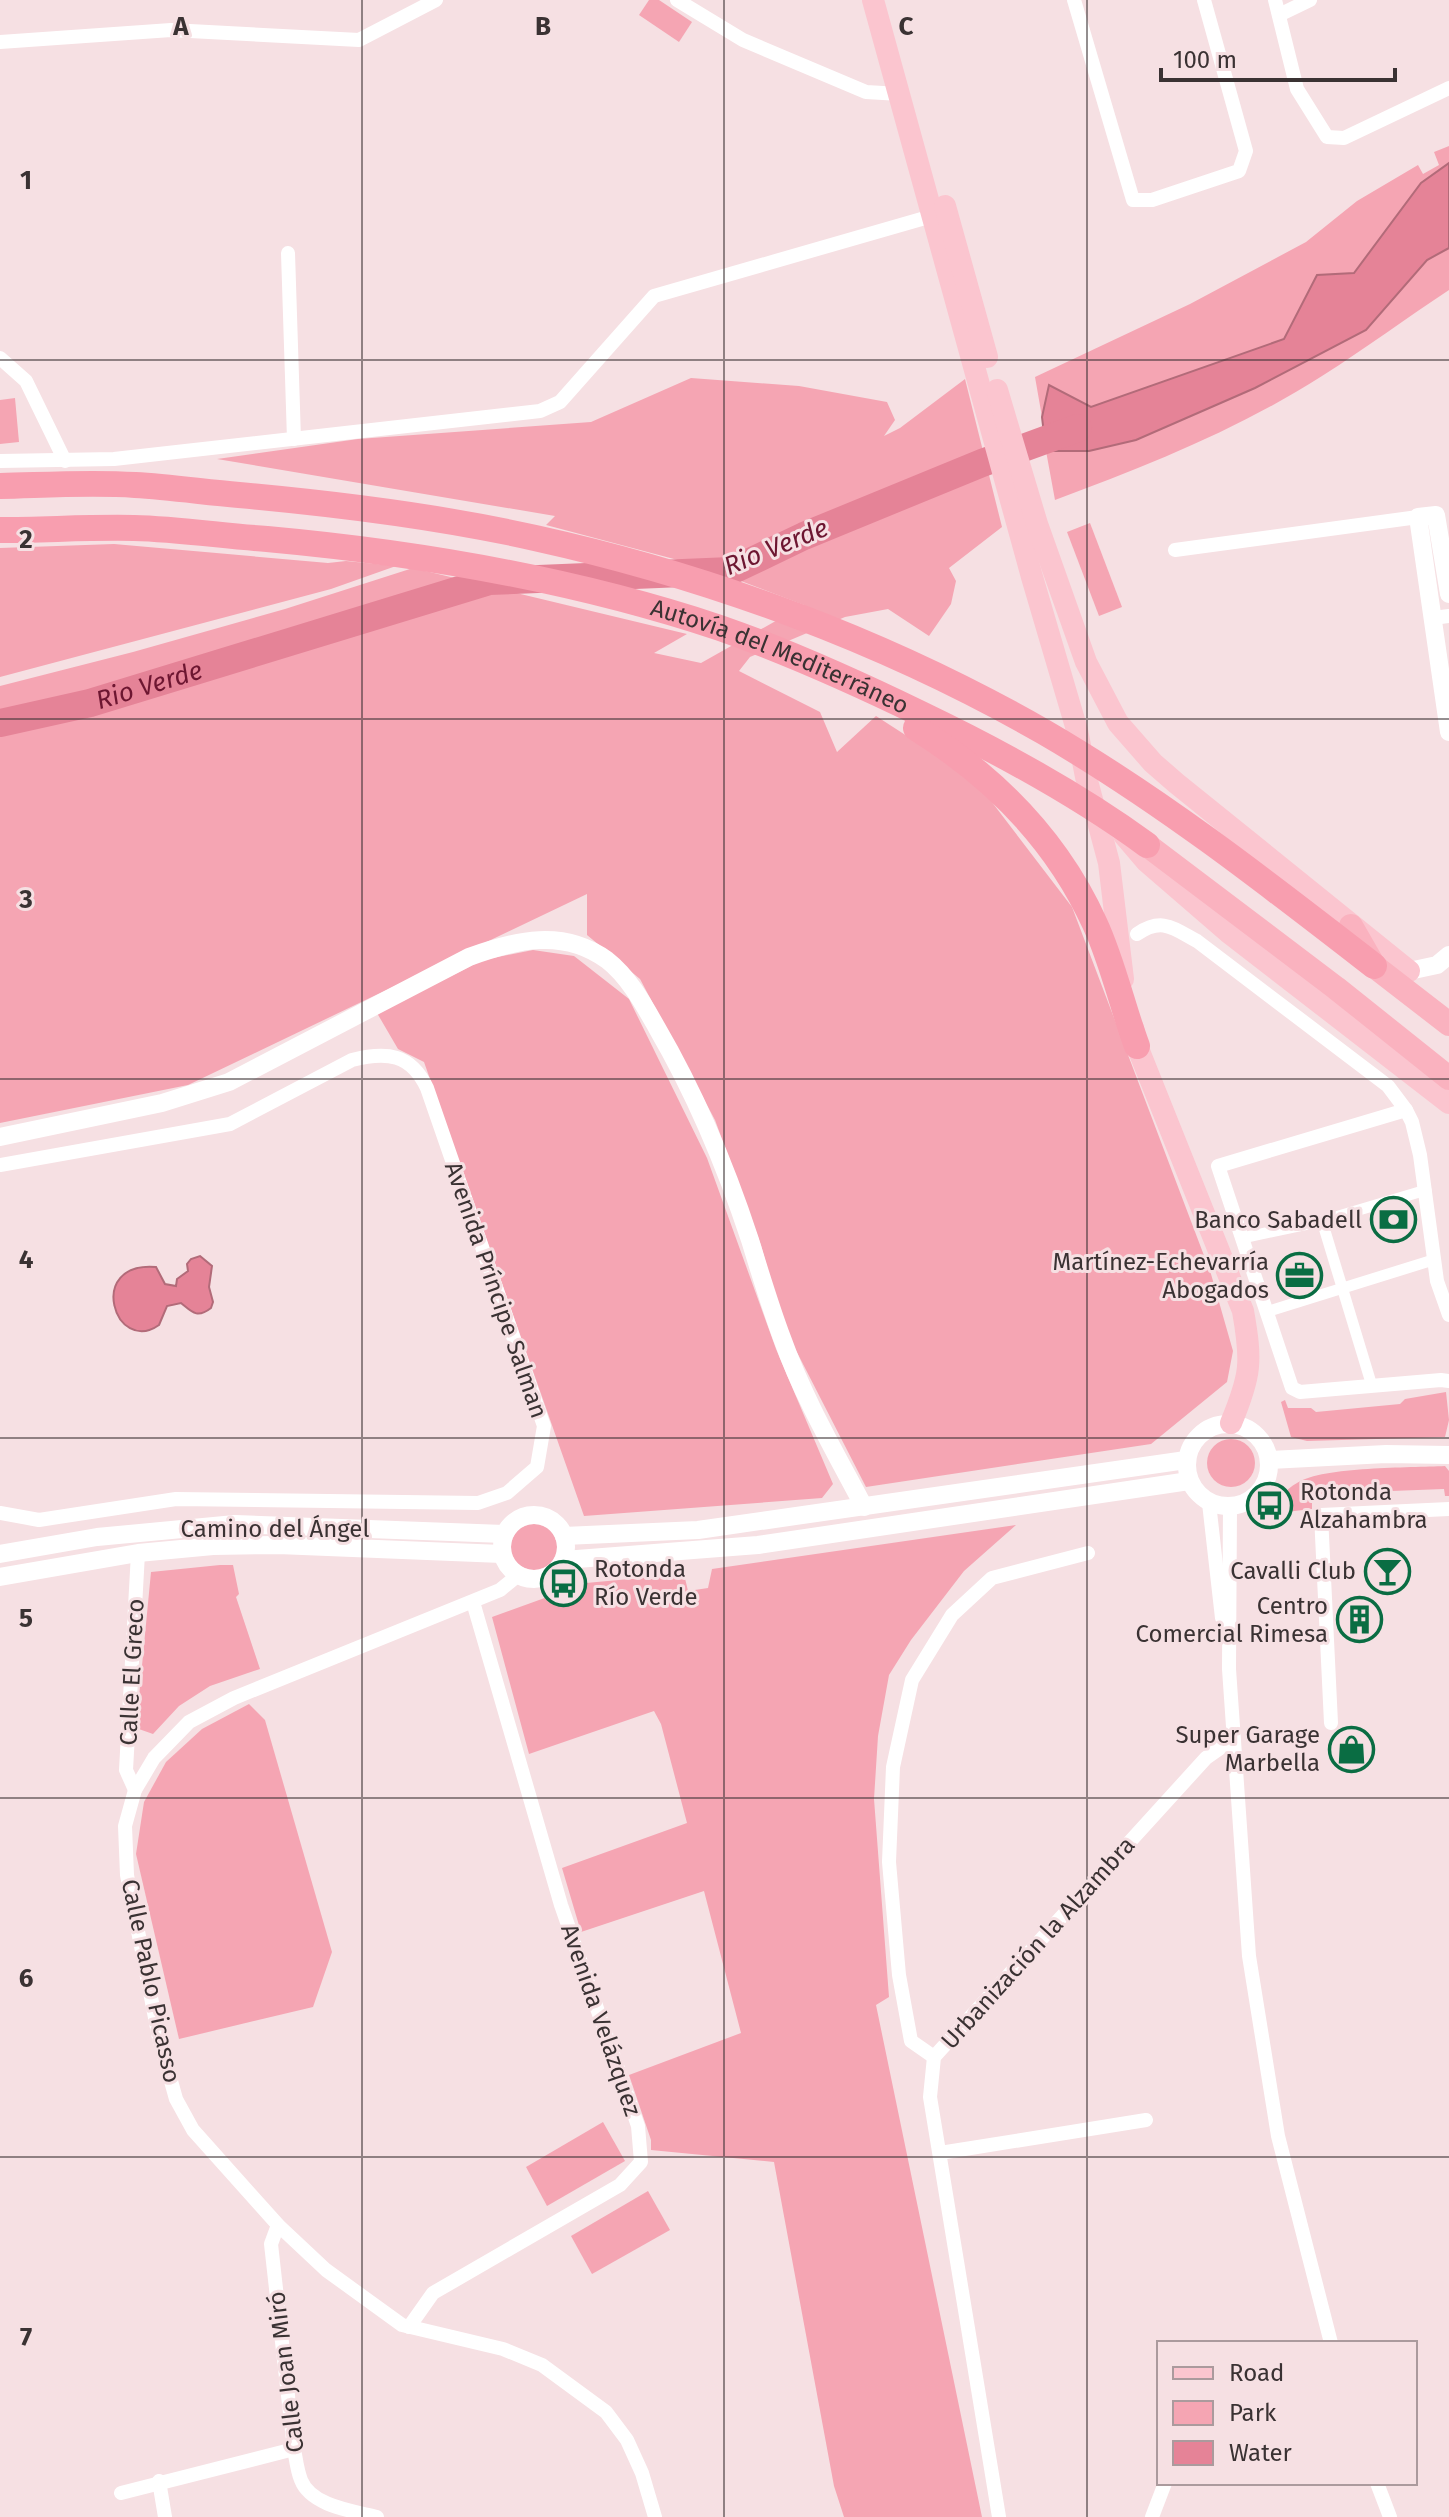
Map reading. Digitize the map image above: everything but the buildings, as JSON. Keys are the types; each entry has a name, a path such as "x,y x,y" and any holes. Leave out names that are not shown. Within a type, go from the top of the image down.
{"highway":[{"name":"Autovía del Mediterráneo","path":"0,486 133,485 349,506 532,537 631,561 745,597 838,632 1041,730 1207,839 1449,1024"},
{"name":"Autovía del Mediterráneo","path":"0,530 136,528 364,548 464,563 570,586 708,625 786,653 867,688 1031,770 1100,811 1138,844 1336,988 1449,1078"},
{"path":"867,688 894,714 981,774 1030,822 1050,847 1096,924 1137,1046"},
{"path":"1351,926 1379,970 1409,971"}],"main road":[{"path":"873,0 932,216 980,359"},
{"path":"889,0 980,359 1028,526 1083,754 1114,893 1126,999 1137,1046 1243,1311 1249,1346 1247,1383 1231,1423"},
{"path":"1028,526 1086,662 1118,723 1153,763 1176,783 1409,971"},
{"path":"1083,754 1112,817 1167,881 1449,1103"}],"street":[{"path":"0,42 171,30 359,40 436,0"},
{"path":"677,0 743,40 866,92 900,94"},
{"path":"1074,0 1133,200 1152,200 1239,171 1246,151 1204,0"},
{"path":"1310,0 1277,8 1297,89 1327,137 1344,138 1449,88"},
{"path":"0,461 114,459 540,411 560,402 654,296 932,216"},
{"path":"288,253 294,439"},
{"path":"0,358 26,381 65,461"},
{"path":"1175,550 1427,516"},
{"path":"1427,516 1449,594"},
{"path":"1427,516 1441,617 1449,732"},
{"path":"1137,934 1151,925 1167,925 1197,941 1388,1086 1412,1122 1426,1190 1437,1281 1449,1315"},
{"path":"0,1137 162,1103 229,1082 469,957 505,944 533,939 561,940 587,948 609,962 631,986 674,1056 733,1191 782,1340 798,1378 864,1507"},
{"path":"1409,971 1443,960"},
{"name":"Avenida Príncipe Salman","path":"0,1165 230,1124 352,1060 374,1057 403,1059 419,1071 427,1088 544,1426 537,1467 507,1493 478,1503 176,1499 39,1520 0,1513"},
{"path":"1406,1110 1218,1166 1292,1388 1300,1392 1449,1381"},
{"path":"1242,1238 1322,1221 1426,1190"},
{"path":"1322,1221 1372,1386"},
{"path":"1266,1312 1433,1260"},
{"path":"1231,1423 1242,1425 1261,1439 1269,1460 1269,1474 1264,1486 1243,1504 1230,1507 1209,1503 1194,1490 1189,1481 1186,1460 1190,1444 1215,1424 1231,1423"},
{"path":"1418,1453 1449,1443"},
{"path":"1269,1460 1418,1453 1449,1455"},
{"path":"564,1536 698,1530 1186,1460"},
{"path":"564,1560 758,1545 1189,1481"},
{"path":"1209,1503 1229,1669 1249,1956 1278,2136 1330,2341"},
{"path":"1229,1669 1230,1507"},
{"path":"1331,1723 1321,1515 1449,1509"},
{"path":"540,1516 550,1519 564,1536 564,1560 558,1569 539,1580 517,1576 505,1563 502,1554 504,1534 519,1519 540,1516"},
{"name":"Camino del Ángel","path":"0,1554 97,1537 235,1524 504,1534"},
{"name":"Camino del Ángel","path":"0,1577 138,1553 213,1546 278,1545 502,1554"},
{"name":"Calle El Greco","path":"135,1790 126,1770 138,1553"},
{"path":"934,2057 911,2041 899,1975 889,1862 893,1767 912,1680 952,1615 992,1578 1088,1553"},
{"name":"Calle Pablo Picasso","path":"517,1576 500,1590 234,1698 189,1722 154,1758 135,1790 125,1826 127,1875 159,2038 176,2099 193,2130 278,2225 326,2270 402,2325 503,2349 542,2365 606,2412 627,2440 642,2473 655,2517"},
{"name":"Avenida Velázquez","path":"409,2327 433,2293 620,2185 641,2162 638,2126 561,1905 473,1602"},
{"name":"Urbanización la Alzambra","path":"999,2517 930,2097 934,2057 1206,1758 1233,1739"},
{"path":"940,2153 1146,2120"},
{"name":"Calle Joan Miró","path":"278,2225 271,2244 294,2449 301,2480 309,2493 337,2507 377,2517"},
{"path":"121,2493 294,2449"},
{"path":"159,2481 165,2517"},
{"path":"1152,2517 1164,2485"},
{"path":"1378,2485 1390,2517"}],"green space":[{"path":"649,0 659,0 692,22 679,42 639,15"},
{"path":"1449,146 1449,163 1421,183 1354,273 1317,275 1284,339 1091,407 1049,385 1042,417 1035,377 1190,304 1306,242 1357,201 1418,165 1423,174 1439,165 1434,152"},
{"path":"1449,248 1449,290 1322,376 1258,413 1192,445 1055,500 1046,451 1089,451 1366,330 1427,260"},
{"path":"691,378 799,386 887,402 895,420 884,436 900,428 965,379 1002,527 949,568 956,581 951,604 929,636 888,609 845,617 750,657 739,671 820,712 837,752 876,716 975,780 1072,907 1211,1274 1233,1351 1227,1382 1151,1444 866,1487 783,1325 761,1245 715,1120 640,979 587,935 587,894 188,1085 0,1123 0,686 285,609 413,568 687,634 654,653 701,663 804,605 704,567 546,525 555,516 217,459 358,439 591,422"},
{"path":"15,398 19,442 0,444 0,400"},
{"path":"1090,523 1122,607 1099,616 1067,532"},
{"path":"114,544 396,566 331,589 0,677 0,548"},
{"path":"533,950 574,956 629,999 707,1158 776,1349 833,1484 822,1498 584,1516 424,1062 398,1049 377,1013 483,960"},
{"path":"1446,1392 1449,1420 1445,1437 1307,1441 1291,1437 1281,1402 1285,1400 1288,1408 1311,1408 1316,1412 1400,1404 1405,1399"},
{"path":"1231,1439 1248,1446 1255,1463 1248,1480 1231,1487 1214,1480 1207,1463 1214,1446"},
{"path":"1445,1466 1449,1471 1449,1496 1445,1496 1444,1489 1312,1494 1312,1509 1267,1514 1288,1489 1310,1477 1346,1471"},
{"path":"534,1524 550,1531 557,1547 550,1563 534,1570 518,1563 511,1547 518,1531"},
{"path":"1016,1525 964,1571 911,1640 889,1675 878,1736 874,1799 889,1997 876,2005 982,2517 844,2517 834,2486 774,2162 651,2150 651,2140 629,2075 741,2033 704,1891 581,1932 562,1868 687,1823 661,1724 654,1711 529,1754 492,1617 586,1583 684,1574 688,1591 708,1588 712,1569"},
{"path":"233,1565 239,1594 236,1597 260,1669 210,1686 179,1706 153,1734 136,1728 151,1572"},
{"path":"249,1704 265,1720 332,1952 313,2007 179,2039 136,1854 144,1802 166,1762 202,1729"},
{"path":"603,2122 625,2161 547,2206 526,2167"},
{"path":"648,2191 670,2230 592,2274 571,2236"}],"water":[{"path":"1449,163 1449,248 1427,260 1366,330 1255,388 1136,440 1089,451 1046,451 1042,417 1049,385 1091,407 1284,339 1317,275 1354,273 1421,183"},
{"path":"200,1256 212,1266 209,1287 213,1302 211,1308 198,1314 181,1303 167,1306 159,1325 143,1331 130,1328 120,1319 114,1305 114,1291 120,1278 134,1269 156,1267 165,1284 176,1286 177,1279 188,1271 187,1264 191,1259"}],"waterway":[{"name":"Rio Verde","path":"0,723 90,703 489,581 731,571 804,536 982,463 1078,428"}],"place":[{"name":"Banco Sabadell","path":"1393,1220"},
{"name":"Martínez-Echevarría Abogados","path":"1300,1276"},
{"name":"Rotonda Alzahambra","path":"1269,1506"},
{"name":"Cavalli Club","path":"1387,1571"},
{"name":"Rotonda Río Verde","path":"563,1583"},
{"name":"Centro Comercial Rimesa","path":"1359,1620"},
{"name":"Super Garage Marbella","path":"1351,1749"}]}
